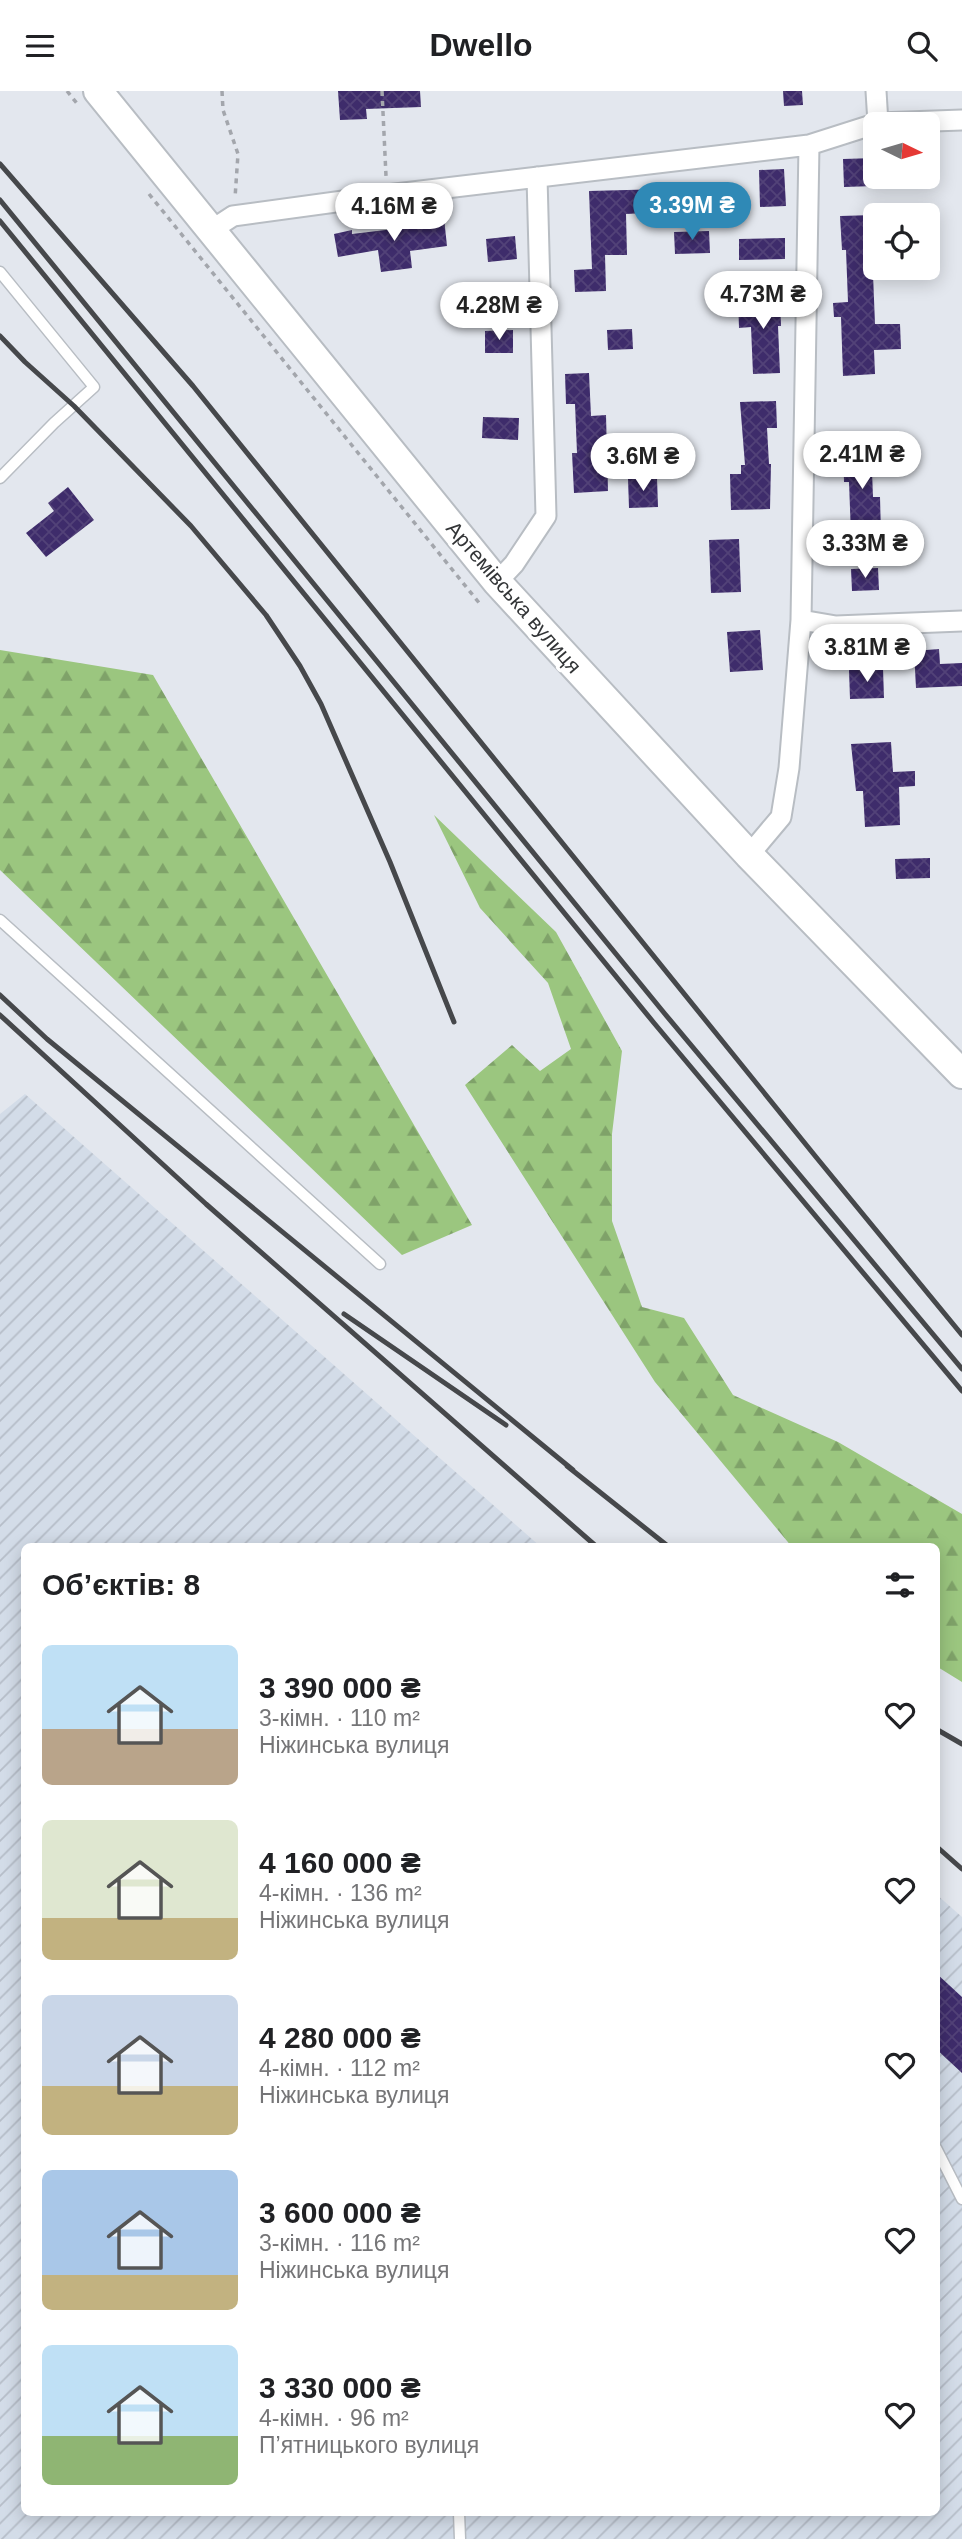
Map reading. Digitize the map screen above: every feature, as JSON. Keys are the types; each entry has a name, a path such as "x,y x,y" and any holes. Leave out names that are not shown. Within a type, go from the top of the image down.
{"main road":[{"name":"Артемівська вулиця","path":"91,102 222,223 488,593 962,1074"}],"street":[{"path":"876,91 877,112"},
{"path":"940,121 962,120"},
{"path":"222,223 387,195 808,145 863,128"},
{"path":"749,855 781,817 789,768 801,620 808,145"},
{"path":"488,593 514,564 546,516 537,177"},
{"path":"801,620 836,626 962,621"}],"lane":[{"path":"0,272 94,387 0,478"},
{"path":"0,920 380,1264"},
{"path":"940,2156 962,2199"},
{"path":"459,2516 460,2539"}],"path":[{"path":"67,91 91,102"},
{"path":"222,91 223,110 238,154 222,223"},
{"path":"382,91 387,195"},
{"path":"144,187 488,593"}],"shaded area":[{"path":"25,1094 536,1543 21,1543 21,2516 940,2516 940,1898 962,1917 962,2539 0,2539 0,1114"}],"green space":[{"path":"0,650 153,675 472,1225 402,1255 0,870"},
{"path":"434,815 556,932 622,1051 612,1134 612,1221 642,1307 684,1318 733,1395 838,1442 962,1514 962,1682 940,1668 940,1543 789,1543 655,1382 465,1085 512,1045 540,1071 571,1049 548,983 480,908"}],"building":[{"path":"338,91 420,91 421,107 366,109 367,119 340,120"},
{"path":"783,91 802,91 803,105 784,106"},
{"path":"863,158 863,186 844,187 843,159"},
{"path":"784,169 786,206 760,207 759,170"},
{"path":"665,189 666,212 626,214 627,255 605,255 606,291 575,292 574,270 592,269 589,191"},
{"path":"863,215 863,280 873,280 875,324 900,324 901,349 874,350 875,374 843,376 841,317 834,317 833,303 848,302 846,250 842,250 840,216"},
{"path":"444,218 447,246 410,251 412,268 381,272 378,250 338,257 334,234 352,230 352,234 419,226 419,222"},
{"path":"709,231 710,253 675,254 674,232"},
{"path":"515,236 517,259 488,262 486,239"},
{"path":"785,238 785,259 739,260 739,239"},
{"path":"780,296 780,373 753,374 751,327 739,328 738,298"},
{"path":"632,329 633,349 608,350 607,330"},
{"path":"513,330 513,353 485,353 485,331"},
{"path":"589,373 591,416 606,415 608,491 574,493 572,453 577,453 575,404 566,404 565,374"},
{"path":"776,401 777,428 767,428 771,464 770,509 731,510 730,474 741,474 741,465 745,465 740,402"},
{"path":"483,417 519,418 518,440 482,438"},
{"path":"871,446 873,497 880,497 881,534 851,535 849,482 844,482 843,447"},
{"path":"657,478 658,507 629,508 628,479"},
{"path":"68,487 94,520 46,557 26,533 54,511 48,503"},
{"path":"739,539 741,592 711,593 709,540"},
{"path":"878,568 879,590 852,591 851,569"},
{"path":"760,630 763,670 730,672 727,632"},
{"path":"939,649 940,664 962,663 962,686 916,688 914,651"},
{"path":"883,668 884,698 850,699 849,670"},
{"path":"891,742 893,772 915,771 915,786 899,787 900,825 865,827 863,791 856,791 851,744"},
{"path":"930,858 930,878 896,879 895,859"},
{"path":"940,1977 962,1997 962,2073 940,2053"}],"railway":[{"path":"0,164 193,386 962,1335"},
{"path":"0,200 665,1014 962,1369"},
{"path":"0,221 654,1023 962,1391"},
{"path":"0,336 74,406 191,526 266,615 300,666 321,704 390,862 454,1022"},
{"path":"0,995 47,1039 573,1470"},
{"path":"0,1015 206,1204 592,1543"},
{"path":"344,1314 506,1425"},
{"path":"567,1466 664,1543"},
{"path":"940,1731 962,1744"},
{"path":"940,1850 962,1869"}]}
